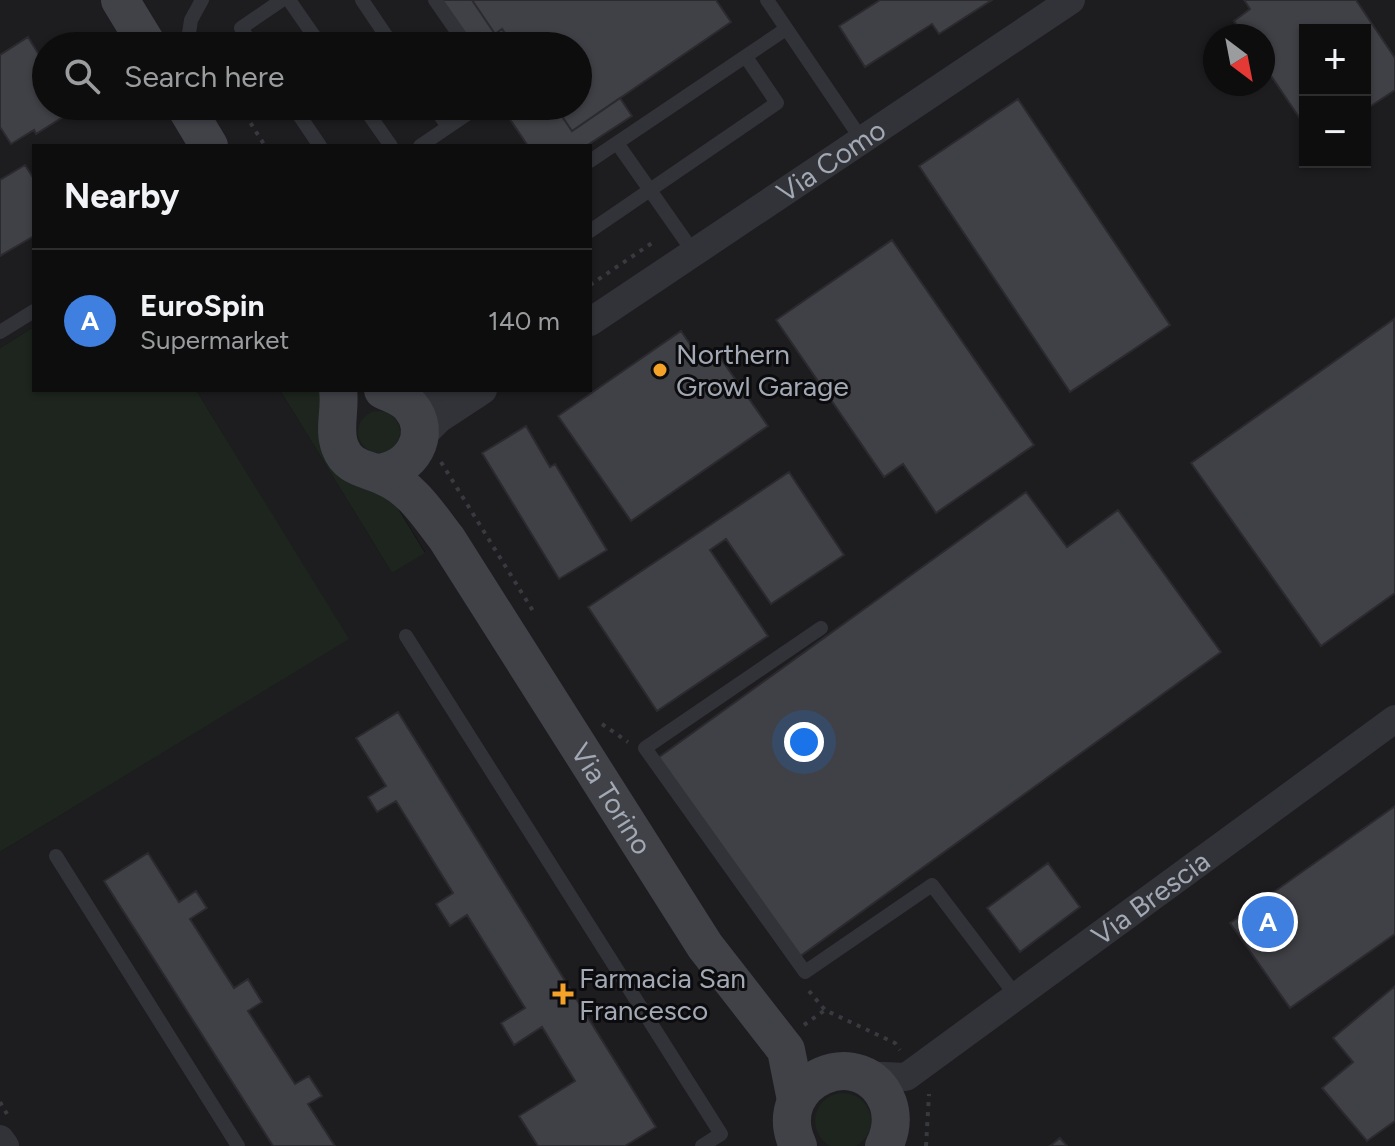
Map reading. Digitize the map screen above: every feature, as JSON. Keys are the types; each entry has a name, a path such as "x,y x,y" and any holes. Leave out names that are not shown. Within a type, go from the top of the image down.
{"street":[{"path":"120,0 139,32"},
{"name":"Via Como","path":"592,321 862,140 1059,3"},
{"name":"Via Torino","path":"338,406 344,410 369,392 390,393 409,404 416,415 426,449 423,469 447,539"},
{"path":"390,393 431,398 479,392"},
{"path":"377,473 400,468 426,449 439,419 479,392"},
{"name":"Via Torino","path":"338,406 338,439 345,457 359,469 377,473 397,483 447,539 705,946 786,1050 848,1073 878,1088 889,1107 888,1137"},
{"name":"Via Brescia","path":"910,1074 1395,719"},
{"name":"Via Torino","path":"786,1050 792,1130"},
{"path":"848,1073 910,1074 888,1137"},
{"name":"Via Torino","path":"792,1130 812,1081 848,1073"},
{"path":"0,1139 5,1146"}],"lane":[{"path":"189,32 191,20 202,0"},
{"path":"244,32 241,28 282,0"},
{"path":"289,0 311,32"},
{"path":"362,0 384,32"},
{"path":"435,0 457,32"},
{"path":"767,0 862,140"},
{"path":"592,160 786,29"},
{"path":"592,230 777,103 746,57"},
{"path":"302,120 319,144"},
{"path":"373,120 390,144"},
{"path":"443,120 448,127"},
{"path":"423,144 458,120"},
{"path":"617,143 694,253"},
{"path":"0,332 32,312"},
{"path":"821,628 645,748 805,972 932,885 1017,997"},
{"path":"406,636 721,1134 702,1146"},
{"path":"56,856 238,1146"}],"path":[{"path":"249,120 264,144"},
{"path":"592,284 655,241"},
{"path":"426,449 526,600"},
{"path":"910,1074 929,1091 926,1146"}],"shaded area":[{"path":"0,0 1395,0 1395,1146 0,1146 0,852 348,639 197,392 281,392 392,573 425,552 327,392 592,392 592,144 32,144 32,328 0,348"},
{"path":"32,328 32,392 197,392 349,639 0,852 0,348"},
{"path":"281,392 327,392 425,553 392,573"},
{"path":"379,411 394,417 400,432 394,447 379,453 364,447 358,432 364,417"},
{"path":"832,1095 854,1095 869,1110 869,1132 854,1147 832,1147 817,1132 817,1110"}],"building":[{"path":"442,0 472,0 494,32 464,32"},
{"path":"472,0 716,0 731,22 592,117 592,32 504,32 502,29 494,32"},
{"path":"880,0 992,0 939,34 932,24 865,67 839,26"},
{"path":"1244,0 1356,0 1395,58 1395,90 1371,106 1371,24 1299,24 1299,117 1275,82 1275,24 1236,24 1234,21 1250,9"},
{"path":"28,37 32,43 32,120 58,120 36,134 34,130 11,144 0,127 0,55"},
{"path":"620,98 632,116 589,144 527,144 510,120 565,120 572,131"},
{"path":"1018,99 1170,325 1070,392 919,166"},
{"path":"565,120 588,120 572,131"},
{"path":"25,165 32,176 32,237 0,256 0,180"},
{"path":"892,240 1034,445 936,513 903,464 884,477 776,320"},
{"path":"1394,319 1395,593 1321,646 1191,463"},
{"path":"681,331 705,366 719,356 768,426 631,521 558,416"},
{"path":"526,426 550,467 555,464 607,550 559,579 482,453"},
{"path":"789,472 844,555 771,604 726,539 710,550 768,636 657,711 588,607"},
{"path":"1026,492 1067,547 1118,510 1221,652 799,957 655,760"},
{"path":"398,712 656,1127 625,1146 538,1146 519,1116 575,1081 542,1027 514,1045 501,1023 525,1008 467,915 450,926 436,904 453,893 396,801 377,812 368,797 386,786 356,738"},
{"path":"1395,806 1395,934 1290,1008 1230,923"},
{"path":"148,853 179,902 196,891 207,908 190,919 234,988 248,979 262,1002 248,1011 295,1084 309,1076 322,1096 308,1104 335,1146 273,1146 104,881"},
{"path":"1048,863 1080,907 1020,952 987,908"},
{"path":"1395,986 1395,1121 1367,1141 1322,1088 1353,1062 1333,1038"},
{"path":"1060,1138 1067,1146 1050,1146"}],"place":[{"name":"Northern Growl Garage","path":"660,370"},
{"name":"EuroSpin","path":"1268,922"},
{"name":"Farmacia San Francesco","path":"563,994"}]}
